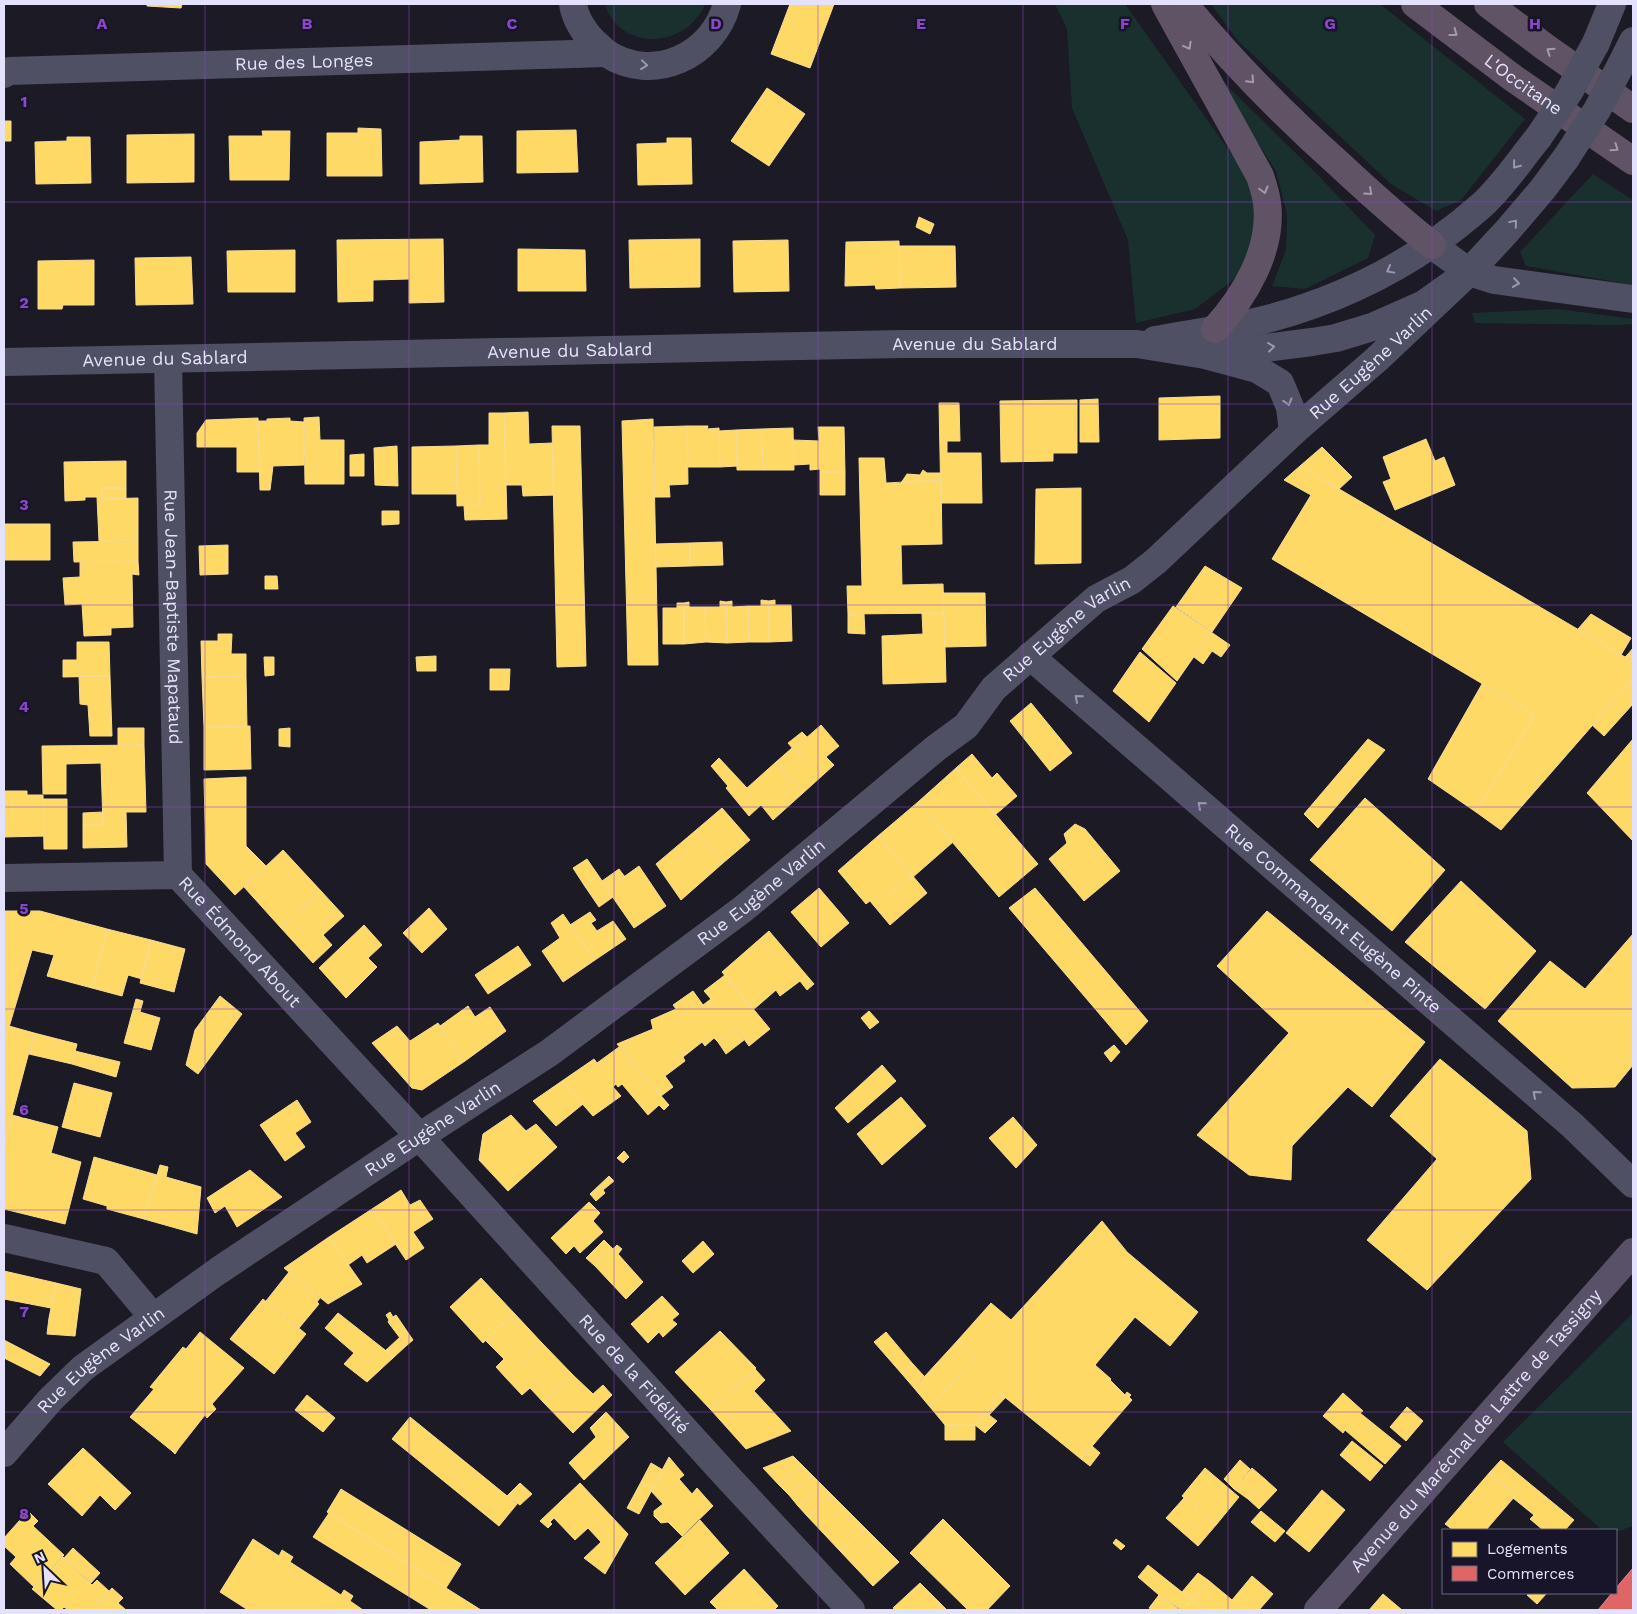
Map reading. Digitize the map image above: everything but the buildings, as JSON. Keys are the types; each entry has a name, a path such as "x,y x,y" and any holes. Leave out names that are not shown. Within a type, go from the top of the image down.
{"highway":[{"path":"1165,4 1260,176 1267,203 1267,233 1258,265 1232,311 1215,329"},
{"path":"1184,4 1255,85 1307,136 1390,211 1432,245"},
{"name":"L'Occitane","path":"1415,4 1513,78 1633,161"},
{"path":"1488,4 1633,110"}],"main road":[{"name":"Avenue du Maréchal de Lattre de Tassigny","path":"1318,1610 1633,1252"}],"street":[{"name":"Rue des Longes","path":"573,4 574,11 587,35 606,53 630,63 655,66 679,60 701,48 717,29 727,4"},
{"name":"Avenue du Sablard","path":"1137,344 1269,318 1326,301 1388,271 1432,245 1494,193 1538,138 1569,92 1596,43 1612,4"},
{"name":"Avenue du Sablard","path":"1205,355 1336,338 1372,327 1424,304 1469,272 1542,190 1566,158 1597,110 1628,52"},
{"name":"Rue des Longes","path":"4,74 9,71 606,53"},
{"path":"1432,245 1469,272 1494,280 1633,299"},
{"name":"Rue Eugène Varlin","path":"4,1453 50,1400 83,1368 218,1271 549,1053 743,909 936,748 966,726 994,688 1096,600 1132,580 1156,561 1293,432 1376,359 1469,272"},
{"name":"Avenue du Sablard","path":"4,362 1006,342 1137,344 1205,355 1256,370 1280,382 1290,407 1293,432"},
{"name":"Rue Jean-Baptiste Mapataud","path":"168,359 178,875"},
{"name":"Rue Commandant Eugène Pinte","path":"1030,656 1551,1108 1633,1184"},
{"name":"Rue Édmond About","path":"4,878 178,875 420,1137"},
{"name":"Rue de la Fidélité","path":"420,1137 703,1451 851,1610"},
{"path":"4,1238 106,1261 153,1317"}],"green space":[{"path":"605,4 705,4 696,19 684,30 654,39 638,37 624,31 613,20"},
{"path":"1055,4 1125,4 1247,176 1261,233 1244,272 1195,309 1136,323 1128,240 1072,108 1067,29"},
{"path":"1211,4 1380,4 1525,119 1461,200 1436,211 1391,184 1238,41"},
{"path":"1210,69 1318,175 1375,235 1368,258 1305,289 1272,286 1286,250 1287,214 1276,171"},
{"path":"1593,174 1633,200 1633,285 1526,266 1520,252"},
{"path":"1558,309 1633,319 1633,324 1475,323 1472,313"},
{"path":"1633,1313 1633,1526 1617,1532 1617,1529 1601,1529 1503,1442"}]}
